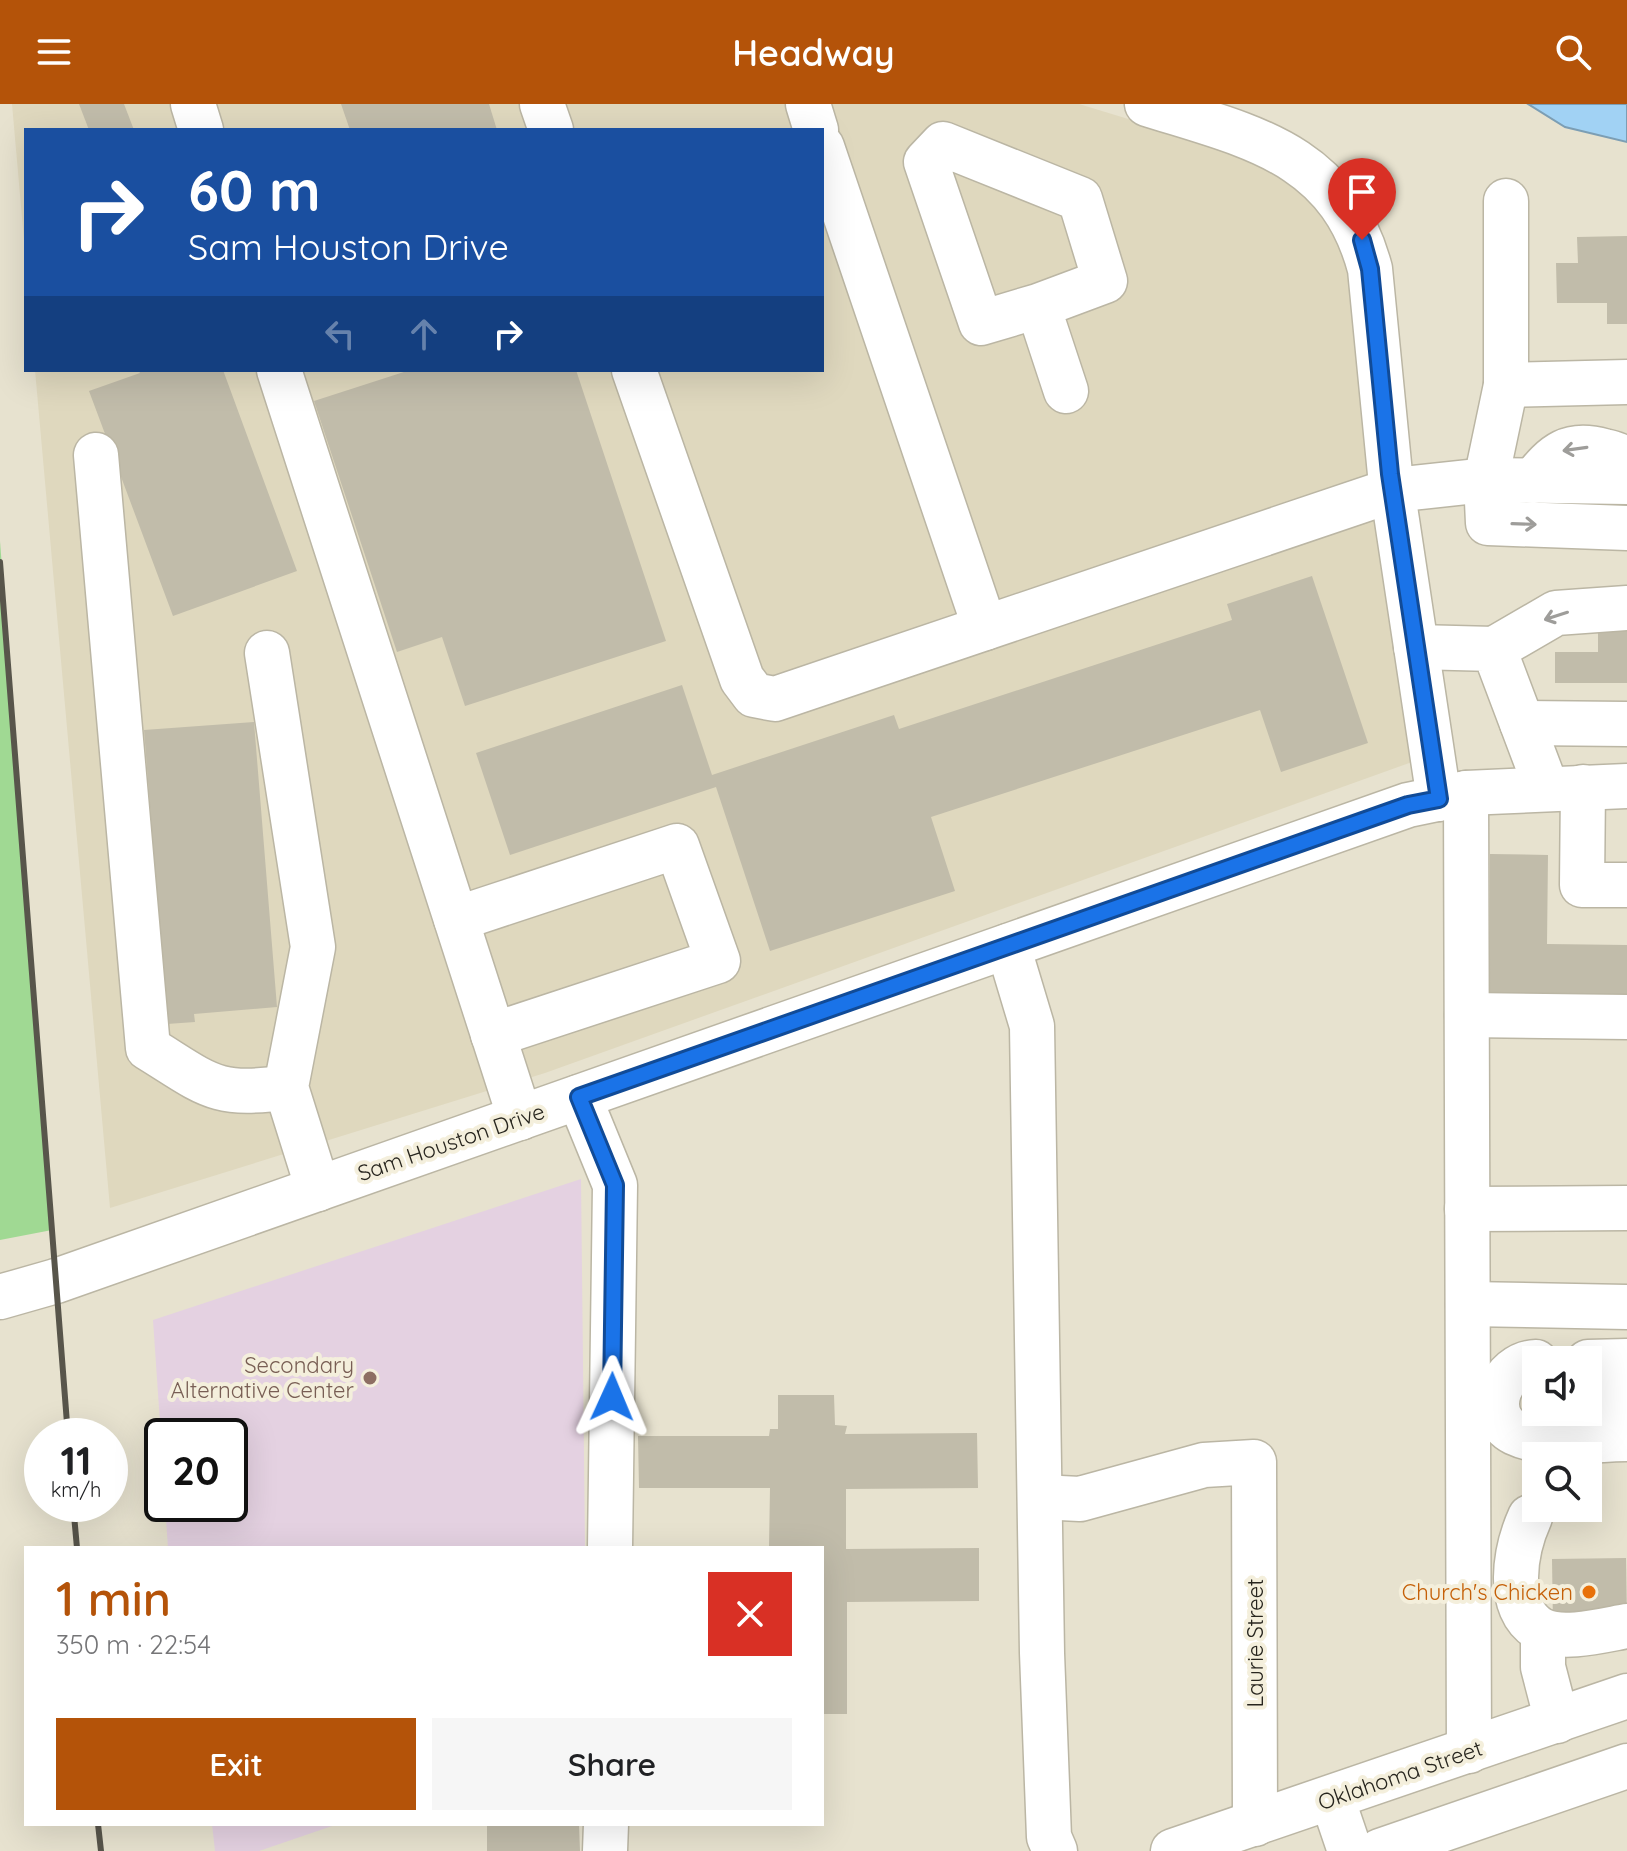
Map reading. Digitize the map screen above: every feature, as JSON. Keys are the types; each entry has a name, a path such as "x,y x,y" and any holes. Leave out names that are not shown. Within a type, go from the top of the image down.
{"street":[{"path":"193,104 200,128"},
{"path":"542,104 550,128"},
{"path":"808,104 815,128"},
{"path":"1147,104 1267,142 1301,161 1321,179 1345,210 1362,240 1370,269 1393,490 1416,647 1452,796 1467,1015 1469,1751"},
{"path":"943,144 1080,199 1105,281 1038,306 981,323 926,162 943,144"},
{"path":"824,153 985,628"},
{"path":"1506,201 1506,385 1486,480 1488,523 1627,528"},
{"path":"1038,306 1066,391"},
{"path":"280,372 520,1118"},
{"path":"635,372 742,679 754,695 775,699 1393,490 1486,480 1627,482"},
{"path":"1506,385 1627,382"},
{"path":"1533,481 1551,457 1568,447 1592,447 1620,455 1627,462"},
{"path":"96,455 148,1048 210,1087 246,1094 286,1087"},
{"path":"1416,647 1494,649 1556,613 1627,608"},
{"path":"1494,649 1522,723 1564,787 1582,885 1627,885"},
{"path":"267,653 313,947 286,1087 318,1189"},
{"path":"1522,723 1627,724"},
{"name":"Sam Houston Drive","path":"0,1297 56,1281 1408,805 1452,796 1564,787 1627,786"},
{"path":"456,919 677,846 718,961 493,1035"},
{"path":"1008,946 1032,1026 1049,1837 1055,1851"},
{"path":"1467,1015 1627,1017"},
{"path":"579,1097 615,1185 610,1546"},
{"path":"1467,1209 1627,1208"},
{"path":"1468,1304 1627,1307"},
{"path":"1602,1362 1627,1361"},
{"path":"1522,1364 1509,1373 1498,1390 1498,1415 1512,1431 1533,1439 1627,1439"},
{"path":"1557,1439 1582,1418 1613,1399 1627,1399"},
{"name":"Laurie Street","path":"1040,1497 1080,1499 1204,1465 1254,1462 1255,1824"},
{"path":"1528,1522 1518,1553 1517,1593 1527,1618 1543,1631 1575,1632 1627,1626"},
{"path":"1404,1847 1623,1780 1592,1708 1543,1667 1543,1631"},
{"name":"Oklahoma Street","path":"1173,1851 1592,1708"},
{"path":"1332,1798 1350,1851"},
{"path":"605,1851 606,1826"}],"shaded area":[{"path":"12,104 1079,104 1276,164 1322,201 1351,248 1412,762 545,1073 110,1208 35,372 824,372 824,128 24,128 24,240"},
{"name":"Secondary Alternative Center","path":"581,1179 585,1546 168,1546 166,1522 248,1522 248,1418 160,1418 153,1320"},
{"path":"212,1826 332,1826 259,1851 215,1851"}],"green space":[{"path":"0,541 52,1230 0,1240"}],"water":[{"path":"1528,104 1627,104 1627,142 1565,127"}],"building":[{"path":"79,104 124,104 133,128 88,128"},
{"path":"341,104 489,104 496,128 349,128"},
{"path":"1627,236 1627,324 1607,324 1607,303 1557,303 1556,263 1578,263 1577,237"},
{"path":"224,372 297,571 173,616 89,391 140,373"},
{"path":"404,372 577,372 666,641 465,706 442,637 397,652 314,401"},
{"path":"1312,576 1368,743 1281,772 1260,710 931,817 955,891 770,951 716,787 510,855 476,753 682,685 712,775 894,715 899,729 1232,620 1227,604"},
{"path":"1598,619 1627,619 1627,683 1555,683 1555,652 1598,652"},
{"path":"254,722 277,1007 194,1014 195,1022 167,1024 144,730"},
{"path":"1490,854 1548,855 1547,944 1627,945 1627,999 1490,997"},
{"path":"778,1395 834,1395 835,1425 847,1426 845,1434 977,1433 978,1488 846,1489 846,1549 979,1548 979,1601 847,1602 847,1714 824,1714 824,1546 769,1546 770,1488 639,1488 638,1436 769,1436 770,1429 778,1429"},
{"name":"Church's Chicken","path":"1626,1558 1627,1625 1553,1626 1552,1559"},
{"path":"487,1826 579,1826 580,1851 487,1851"}],"railway":[{"path":"0,562 67,1418"},
{"path":"75,1522 77,1546"},
{"path":"98,1826 101,1851"}],"place":[{"name":"Secondary Alternative Center","path":"370,1378"},
{"name":"Church's Chicken","path":"1589,1592"}],"route":[{"path":"612,1397 615,1185 579,1097 1408,805 1439,799 1390,474 1370,269 1362,240"}]}
